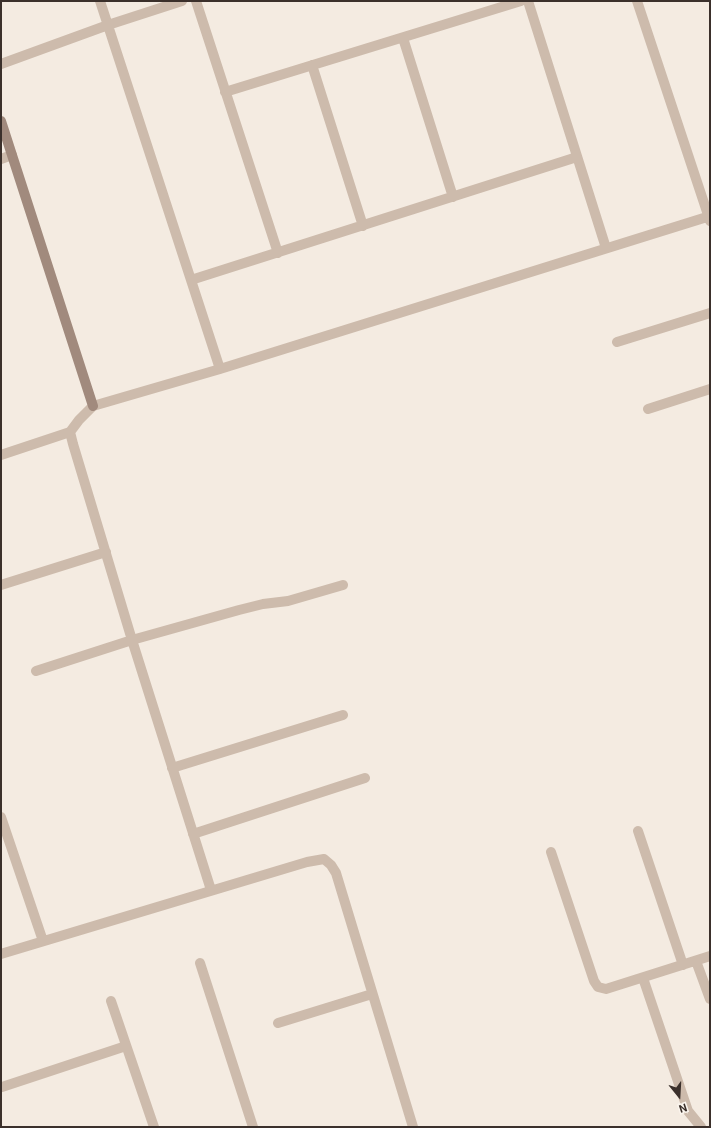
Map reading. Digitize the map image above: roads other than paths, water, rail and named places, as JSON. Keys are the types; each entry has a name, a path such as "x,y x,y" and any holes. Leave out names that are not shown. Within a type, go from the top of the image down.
{"street":[{"path":"100,1 220,369"},
{"path":"1,64 108,25 182,1"},
{"path":"196,1 278,253"},
{"path":"225,92 521,1"},
{"path":"528,1 606,248"},
{"path":"1,455 70,432 79,420 93,406 220,369 709,217 637,1"},
{"path":"402,38 453,197"},
{"path":"312,64 363,226"},
{"path":"1,121 93,406"},
{"path":"1,158 12,155"},
{"path":"191,280 577,158"},
{"path":"617,342 710,313"},
{"path":"648,409 710,389"},
{"path":"70,432 132,640 211,890"},
{"path":"1,586 106,552"},
{"path":"36,671 132,640 239,610 263,604 288,601 343,585"},
{"path":"172,768 343,716"},
{"path":"193,834 365,778"},
{"path":"1,817 43,941"},
{"path":"638,831 683,965"},
{"path":"551,852 594,981 598,987 606,989 710,956"},
{"path":"1,954 211,890 324,858 336,873 413,1127"},
{"path":"696,961 710,999"},
{"path":"200,963 253,1127"},
{"path":"643,978 688,1111 701,1127"},
{"path":"278,1023 372,994"},
{"path":"111,1001 154,1127"},
{"path":"2,1087 126,1046"}]}
